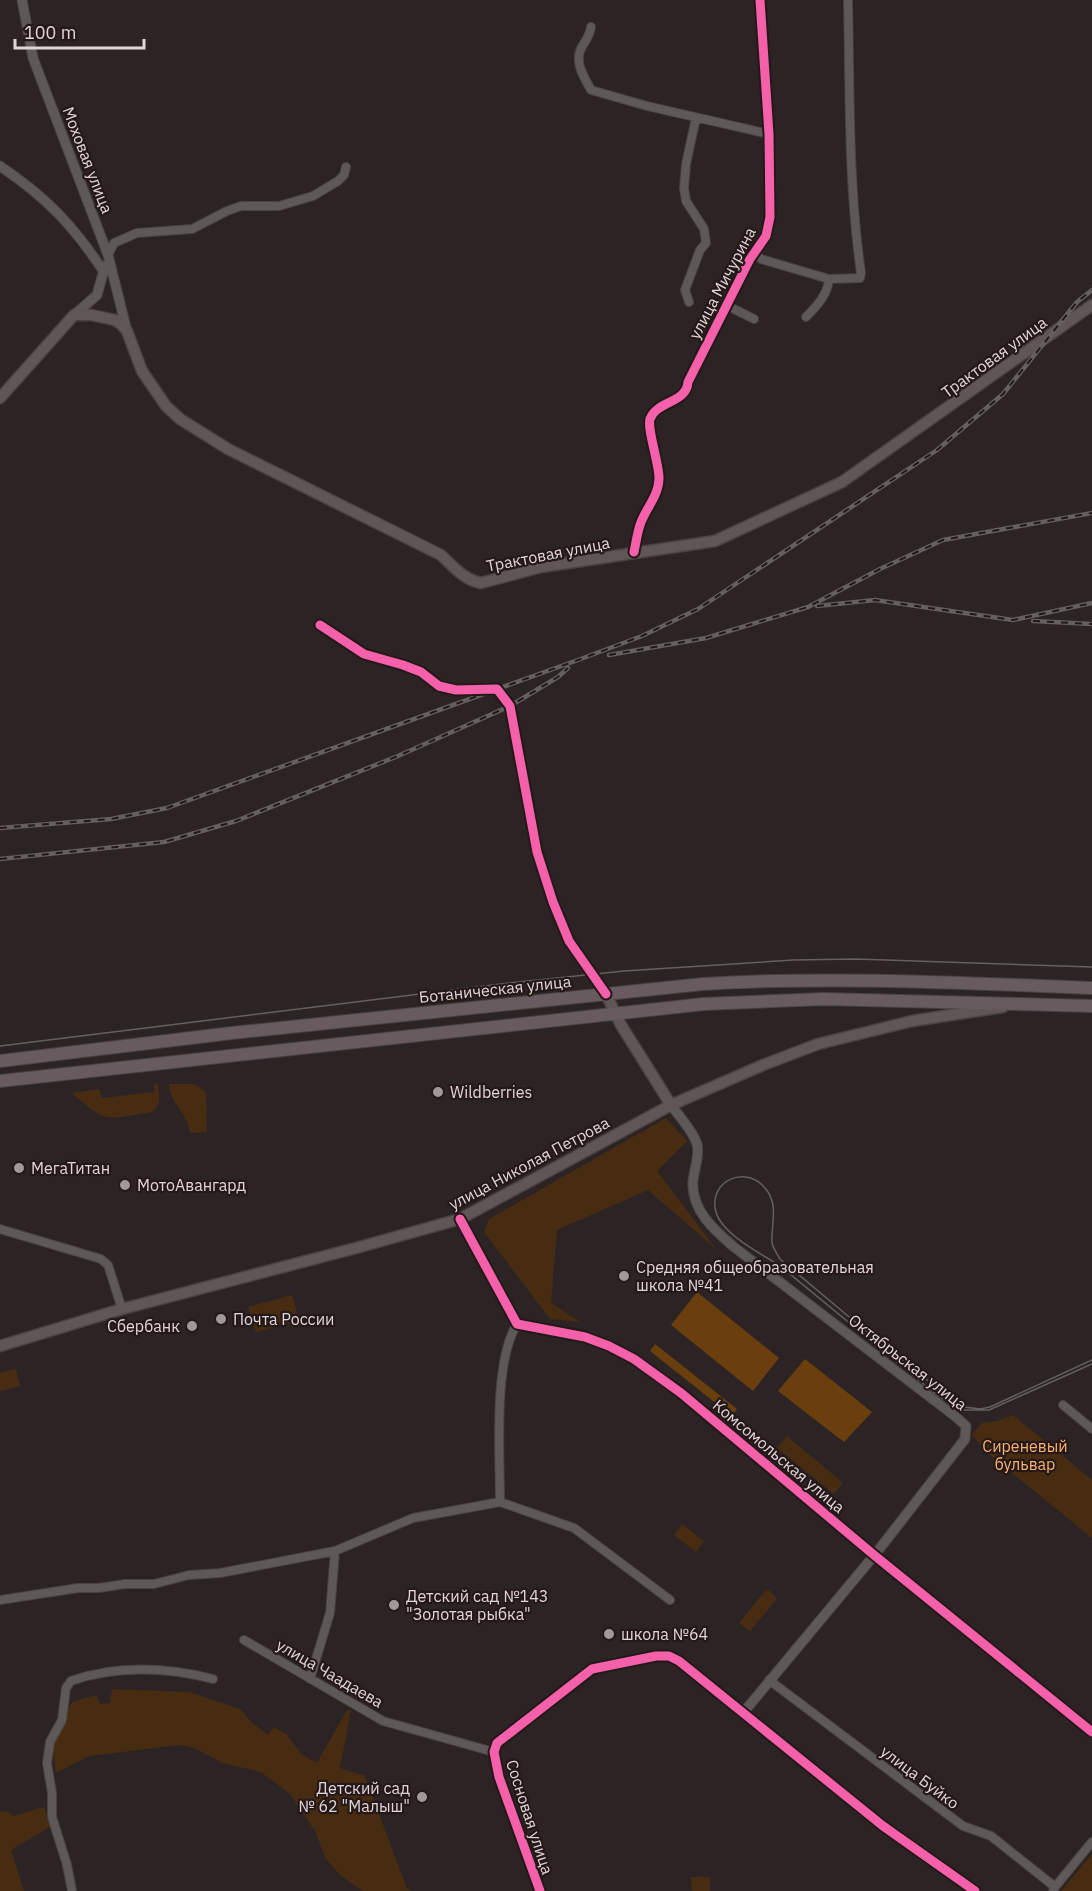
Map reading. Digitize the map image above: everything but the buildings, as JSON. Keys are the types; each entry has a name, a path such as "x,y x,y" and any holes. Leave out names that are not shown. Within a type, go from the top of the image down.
{"main road":[{"name":"Трактовая улица","path":"127,331 142,371 160,397 180,419 228,449 441,555 463,576 481,583 541,567 715,541 842,482 1092,305"},
{"path":"0,398 74,315 91,315 115,320 127,331"},
{"name":"Ботаническая улица","path":"0,1061 243,1032 606,994 759,981 817,980 1092,988"},
{"path":"995,985 995,1002"},
{"path":"606,994 614,1012 671,1105"},
{"path":"0,1081 614,1012 763,1000 995,1002 1092,1006"},
{"name":"улица Николая Петрова","path":"0,1346 122,1309 460,1219 671,1105 818,1044 912,1021 1030,1003"}],"street":[{"name":"Моховая улица","path":"22,0 33,58 108,255 127,331"},
{"name":"улица Мичурина","path":"634,552 640,524 654,498 659,482 658,463 649,421 654,412 688,389 688,382 726,305 750,260 766,236 770,217 769,134 760,0"},
{"path":"755,253 761,259 829,279 855,280 860,278 851,147 848,0"},
{"path":"591,27 590,35 579,52 579,64 591,90 696,118 769,134"},
{"path":"689,302 685,290 700,250 706,243 704,229 686,201 684,188 686,164 696,118"},
{"path":"0,166 32,188 58,213 104,272"},
{"path":"74,315 97,295 108,255 114,243 137,233 192,229 242,206 279,206 313,196 345,175 346,167"},
{"path":"807,317 828,288 829,279"},
{"path":"726,305 754,319"},
{"path":"320,625 364,654 421,672 439,686 456,690 497,689 510,705 537,852 569,941 606,994"},
{"name":"Октябрьская улица","path":"671,1105 697,1146 693,1183 695,1197 701,1212 714,1230 966,1426 965,1439 874,1555"},
{"path":"460,1219 517,1324 507,1346 500,1399 500,1502"},
{"path":"0,1229 101,1259 108,1265 122,1309"},
{"name":"Комсомольская улица","path":"517,1324 585,1337 634,1359 684,1395 874,1555 1092,1732"},
{"path":"1063,1405 1092,1429"},
{"path":"0,1600 78,1588 154,1584 189,1575 220,1573 335,1551 413,1518 500,1502 574,1527 670,1600"},
{"path":"310,1679 330,1613 335,1551"},
{"path":"743,1713 874,1555"},
{"name":"улица Чаадаева","path":"244,1640 383,1720 494,1752"},
{"path":"494,1752 497,1743 505,1735 592,1669 656,1656 669,1656 679,1661 883,1826 975,1891"},
{"path":"72,1891 67,1865 52,1817 52,1793 47,1763 50,1742 62,1720 66,1688 70,1681 109,1672 136,1670 193,1674 213,1679"},
{"name":"улица Буйко","path":"769,1680 963,1826 991,1836 1054,1889"},
{"name":"Сосновая улица","path":"494,1752 499,1777 540,1891"},
{"path":"1054,1889 1092,1842"}],"green space":[{"path":"158,1083 159,1099 152,1112 116,1118 101,1115 72,1093 99,1089 102,1098 154,1092 154,1085"},
{"path":"169,1084 194,1084 206,1092 207,1132 190,1133 186,1119 172,1098"},
{"path":"666,1118 687,1141 657,1171 716,1249 648,1190 557,1230 551,1303 580,1322 550,1319 484,1232 489,1219"},
{"path":"292,1295 299,1321 256,1332 248,1307"},
{"path":"16,1369 20,1386 0,1391 0,1373"},
{"name":"Сиреневый бульвар","path":"1013,1415 1092,1480 1092,1538 989,1454 972,1435 982,1423 997,1421"},
{"path":"787,1436 843,1483 834,1494 777,1448"},
{"path":"682,1524 704,1541 696,1552 674,1535"},
{"path":"768,1590 776,1600 750,1631 739,1623"},
{"path":"112,1689 189,1692 240,1709 250,1721 268,1735 274,1727 286,1734 302,1755 317,1763 347,1710 351,1711 340,1768 365,1776 407,1889 412,1891 363,1891 340,1875 326,1859 315,1831 290,1794 261,1772 222,1763 195,1748 179,1745 89,1756 56,1773 52,1743 72,1702 96,1695 100,1704 110,1703"},
{"path":"44,1807 51,1826 11,1850 24,1891 0,1891 0,1812 8,1811 13,1816"},
{"path":"1092,1854 1092,1891 1061,1891"},
{"path":"691,1877 710,1877 710,1891 692,1891"}],"shaded area":[{"path":"697,1292 779,1358 753,1391 671,1325"},
{"path":"655,1344 737,1409 732,1416 650,1351"},
{"path":"805,1359 872,1412 844,1442 778,1391"}],"tram line":[{"path":"0,1046 509,983 624,971 793,960 856,959 1092,967"},
{"path":"1092,1360 990,1407 980,1409 964,1407 879,1342 780,1259 772,1243 773,1204 768,1192 759,1183 750,1178 740,1177 723,1184 717,1192 716,1212 734,1236 779,1265 937,1395 961,1410 989,1410 1092,1364"}],"railway":[{"path":"0,828 111,819 167,808 578,660 642,636 698,609 937,450 1003,394 1077,302 1092,290"},
{"path":"609,655 706,638 808,607 880,569 943,540 1092,513"},
{"path":"817,606 875,600 1013,620 1092,603"},
{"path":"1033,621 1092,624"},
{"path":"0,859 164,842 236,821 398,756 510,706 558,677 568,668"}],"cycle path":[{"path":"634,552 640,525 654,497 659,478 650,419 653,413 677,398 686,389 750,259 766,236 770,217 769,134 760,0"},
{"path":"320,625 364,654 421,672 439,686 456,690 497,689 510,706 537,852 553,902 569,941 606,994"},
{"path":"460,1219 517,1324 585,1337 634,1359 681,1393 874,1555 1092,1732"},
{"path":"540,1891 499,1777 494,1752 497,1743 592,1669 656,1656 669,1656 679,1661 883,1826 975,1891"}],"place":[{"name":"Wildberries","path":"438,1092"},
{"name":"МегаТитан","path":"19,1168"},
{"name":"МотоАвангард","path":"125,1185"},
{"name":"Средняя общеобразовательная школа №41","path":"624,1276"},
{"name":"Почта России","path":"221,1319"},
{"name":"Сбербанк","path":"192,1326"},
{"name":"Детский сад №143 \"Золотая рыбка\"","path":"394,1605"},
{"name":"школа №64","path":"609,1634"},
{"name":"Детский сад № 62 \"Малыш\"","path":"422,1797"}]}
